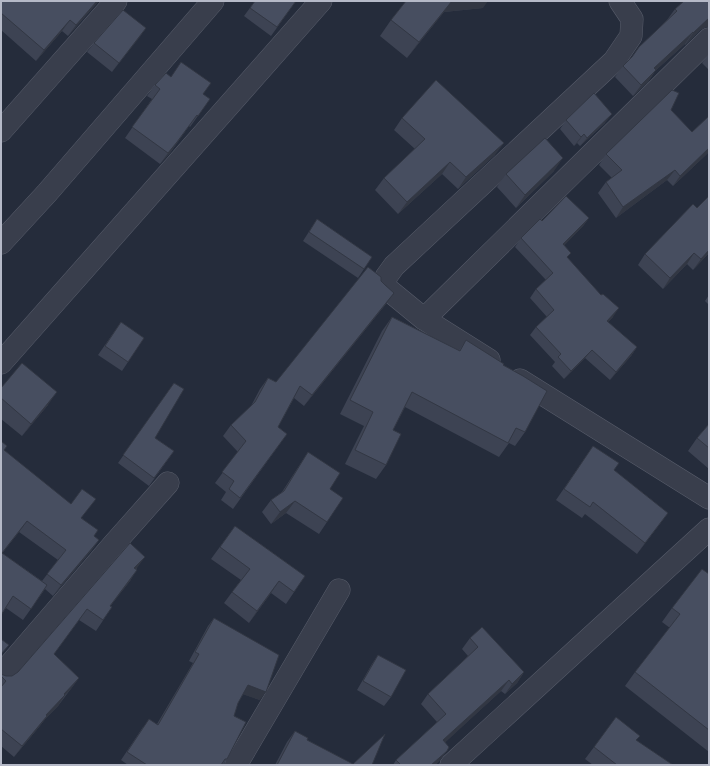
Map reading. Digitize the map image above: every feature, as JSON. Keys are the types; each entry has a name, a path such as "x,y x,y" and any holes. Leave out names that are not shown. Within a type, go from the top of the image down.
{"street":[{"path":"1,131 116,1"},
{"path":"1,243 47,193 213,1"},
{"path":"1,363 321,1"},
{"path":"620,1 632,19 630,36 614,61 394,266 386,277 385,287 424,320 709,498"},
{"path":"424,320 709,39"},
{"path":"1,675 168,483"},
{"path":"451,765 709,529"},
{"path":"236,765 339,590"}],"building":[{"path":"1,1 97,1 76,25 70,20 44,50 1,13"},
{"path":"255,1 296,1 277,27 250,8"},
{"path":"406,1 452,1 419,42 391,20"},
{"path":"684,1 709,1 709,18 654,68 656,70 641,85 623,66 639,47 677,11 675,9"},
{"path":"123,10 146,28 119,63 94,43"},
{"path":"181,62 211,83 203,94 210,99 168,153 132,127 160,89 155,85 166,73 171,77"},
{"path":"436,80 504,143 466,177 450,162 407,202 384,178 425,139 402,118"},
{"path":"672,90 679,93 671,110 692,132 709,116 709,148 680,176 675,170 623,207 606,182 622,170 606,154"},
{"path":"594,93 612,114 587,138 584,134 581,137 566,120"},
{"path":"545,138 563,158 525,195 506,174"},
{"path":"566,196 589,218 563,244 571,253 567,257 601,295 603,294 619,308 607,321 637,347 616,372 592,350 571,371 558,357 561,354 536,327 554,310 536,289 553,273 521,238 540,219 542,221"},
{"path":"709,196 709,250 701,259 694,253 670,278 645,254 693,204 697,208"},
{"path":"317,219 372,257 364,269 309,232"},
{"path":"368,267 381,277 381,281 394,293 312,395 300,386 278,427 287,434 240,498 229,489 234,481 222,472 246,441 231,425 255,402 268,378 276,382"},
{"path":"392,317 460,351 466,340 504,364 503,365 547,391 525,432 516,428 508,443 412,392 393,430 401,434 386,465 355,450 373,412 350,400"},
{"path":"121,322 144,338 128,362 105,346"},
{"path":"22,363 57,392 31,424 1,398 1,388"},
{"path":"174,383 184,389 155,438 174,451 154,478 123,455"},
{"path":"709,424 709,448 697,438"},
{"path":"1,441 7,446 4,450 71,504 82,489 96,499 81,518 98,530 94,536 99,540 61,585 47,574 66,550 27,521 2,553 47,585 31,609 13,596 1,615"},
{"path":"593,446 619,463 614,470 668,513 645,543 593,502 590,507 564,489"},
{"path":"308,452 340,473 330,489 343,498 327,522 295,501 280,512 271,500 284,491"},
{"path":"235,526 305,576 294,592 279,581 257,611 232,592 250,569 220,547"},
{"path":"130,543 145,557 134,568 137,570 110,606 112,607 103,620 87,609 54,654 79,678 46,715 47,716 22,746 1,729 1,687 6,681 1,674 12,676 18,672"},
{"path":"702,569 709,574 709,730 635,672 680,614 672,608"},
{"path":"214,618 279,655 266,692 248,685 238,703 234,716 246,722 227,759 225,759 221,765 147,765 127,752 149,719 158,725 199,654 195,652"},
{"path":"482,627 524,672 512,684 509,680 443,740 449,747 447,751 431,765 401,765 396,760 446,714 428,694 478,647 470,638"},
{"path":"1,639 9,645 1,654"},
{"path":"378,655 406,670 391,697 363,681"},
{"path":"616,717 640,736 636,740 673,765 617,765 594,747"},
{"path":"295,731 308,738 307,740 353,764 385,734 372,765 277,765"}]}
